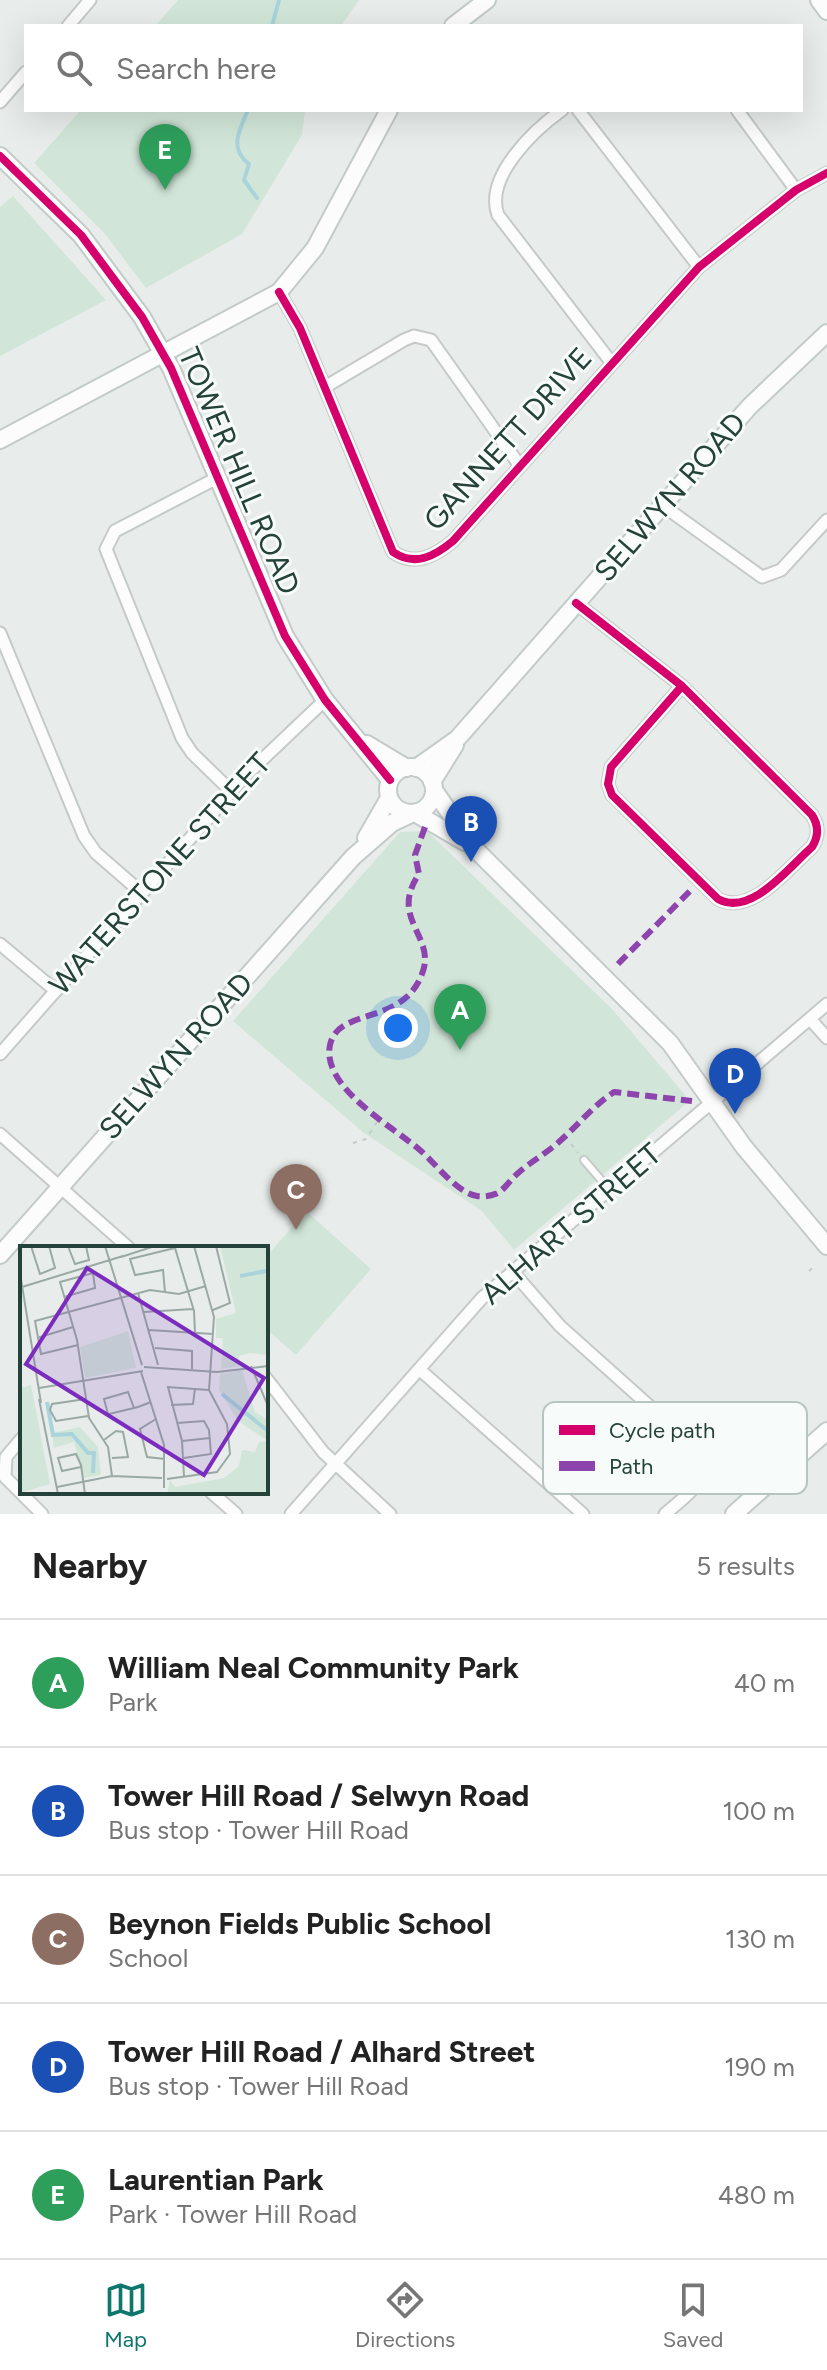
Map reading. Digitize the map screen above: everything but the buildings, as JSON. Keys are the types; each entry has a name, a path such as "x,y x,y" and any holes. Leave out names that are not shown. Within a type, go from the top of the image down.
{"street":[{"path":"70,24 90,0"},
{"path":"456,24 487,0"},
{"path":"819,0 827,11"},
{"path":"0,102 24,74"},
{"path":"0,440 279,292 315,248 388,112"},
{"path":"560,112 520,148 495,192 494,204 498,215 611,362"},
{"path":"580,112 699,267"},
{"path":"738,112 796,190"},
{"name":"TOWER HILL ROAD","path":"0,156 106,264 163,354 274,614 325,700 390,780"},
{"name":"GANNETT DRIVE","path":"279,292 300,328 389,546 401,558 421,560 446,547 699,267 796,190 827,173"},
{"name":"SELWYN ROAD","path":"433,786 457,739 772,383 827,333"},
{"path":"325,387 404,340 414,336 431,340 520,466"},
{"path":"217,478 115,531 106,549 182,738 192,753 231,791"},
{"path":"662,505 762,577 781,570 827,520"},
{"path":"576,603 682,686 816,821 817,835 812,847 745,904 728,905 718,899 612,795 608,784 611,767 682,686"},
{"path":"0,633 84,836 96,853 142,893"},
{"name":"WATERSTONE STREET","path":"0,1054 231,791 325,700"},
{"name":"TOWER HILL ROAD","path":"356,736 391,761 411,768"},
{"name":"SELWYN ROAD","path":"411,768 457,739"},
{"path":"473,847 413,813 397,809 389,798 390,780 411,768 433,786 473,847 643,1013 761,1169 827,1246"},
{"path":"413,813 431,802 433,786"},
{"name":"SELWYN ROAD","path":"353,857 389,798"},
{"name":"SELWYN ROAD","path":"0,1255 353,857 392,823 413,813"},
{"path":"0,944 56,991"},
{"name":"ALHART STREET","path":"291,1514 482,1298 827,1004"},
{"path":"810,1019 827,1038"},
{"path":"0,1134 127,1246"},
{"path":"512,1271 560,1326 645,1402"},
{"path":"419,1369 543,1479"},
{"path":"268,1381 299,1424 336,1465 390,1514"},
{"path":"807,1449 827,1431"},
{"path":"20,1440 6,1457 5,1477 20,1492"},
{"path":"22,1494 42,1514"},
{"path":"213,1494 236,1514"},
{"path":"560,1494 583,1514"},
{"path":"665,1514 687,1494"},
{"path":"734,1514 756,1494"}],"lane":[{"path":"584,1160 608,1188"}],"path":[{"path":"353,1143 366,1139 379,1119"},
{"path":"565,1136 584,1160"},
{"path":"809,1271 816,1265"}],"green space":[{"path":"178,0 359,0 342,24 157,24"},
{"path":"79,112 305,112 302,135 242,234 146,288 104,233 34,163"},
{"path":"13,196 106,300 0,356 0,207"},
{"path":"427,831 613,1010 686,1096 686,1104 514,1250 482,1211 364,1133 233,1021 400,832"},
{"path":"306,1211 371,1269 296,1355 268,1331 268,1255"}],"waterway":[{"path":"273,24 279,0"},
{"path":"247,112 237,145 249,164 244,180 257,198"}],"marked path":[{"path":"425,827 415,855 419,874 411,889 409,903 410,915 423,947 423,971 414,989 402,1001 345,1025 336,1033 330,1045 330,1061 348,1091 421,1151 454,1184 469,1194 481,1196 501,1191 614,1092 692,1101"},
{"path":"618,964 690,891"}],"cycle path":[{"path":"0,156 81,235 142,317 171,368 285,636 325,700 390,780"},
{"path":"279,292 300,328 393,552 409,559 424,558 453,541 699,267 796,190 827,173"},
{"path":"576,603 682,686 812,815 817,827 812,847 768,888 743,901 731,903 718,899 612,795 608,784 611,767 682,686"}],"place":[{"name":"Laurentian Park","path":"165,190"},
{"name":"Tower Hill Road / Selwyn Road","path":"471,862"},
{"name":"William Neal Community Park","path":"460,1050"},
{"name":"Tower Hill Road / Alhard Street","path":"735,1114"},
{"name":"Beynon Fields Public School","path":"296,1230"}]}
